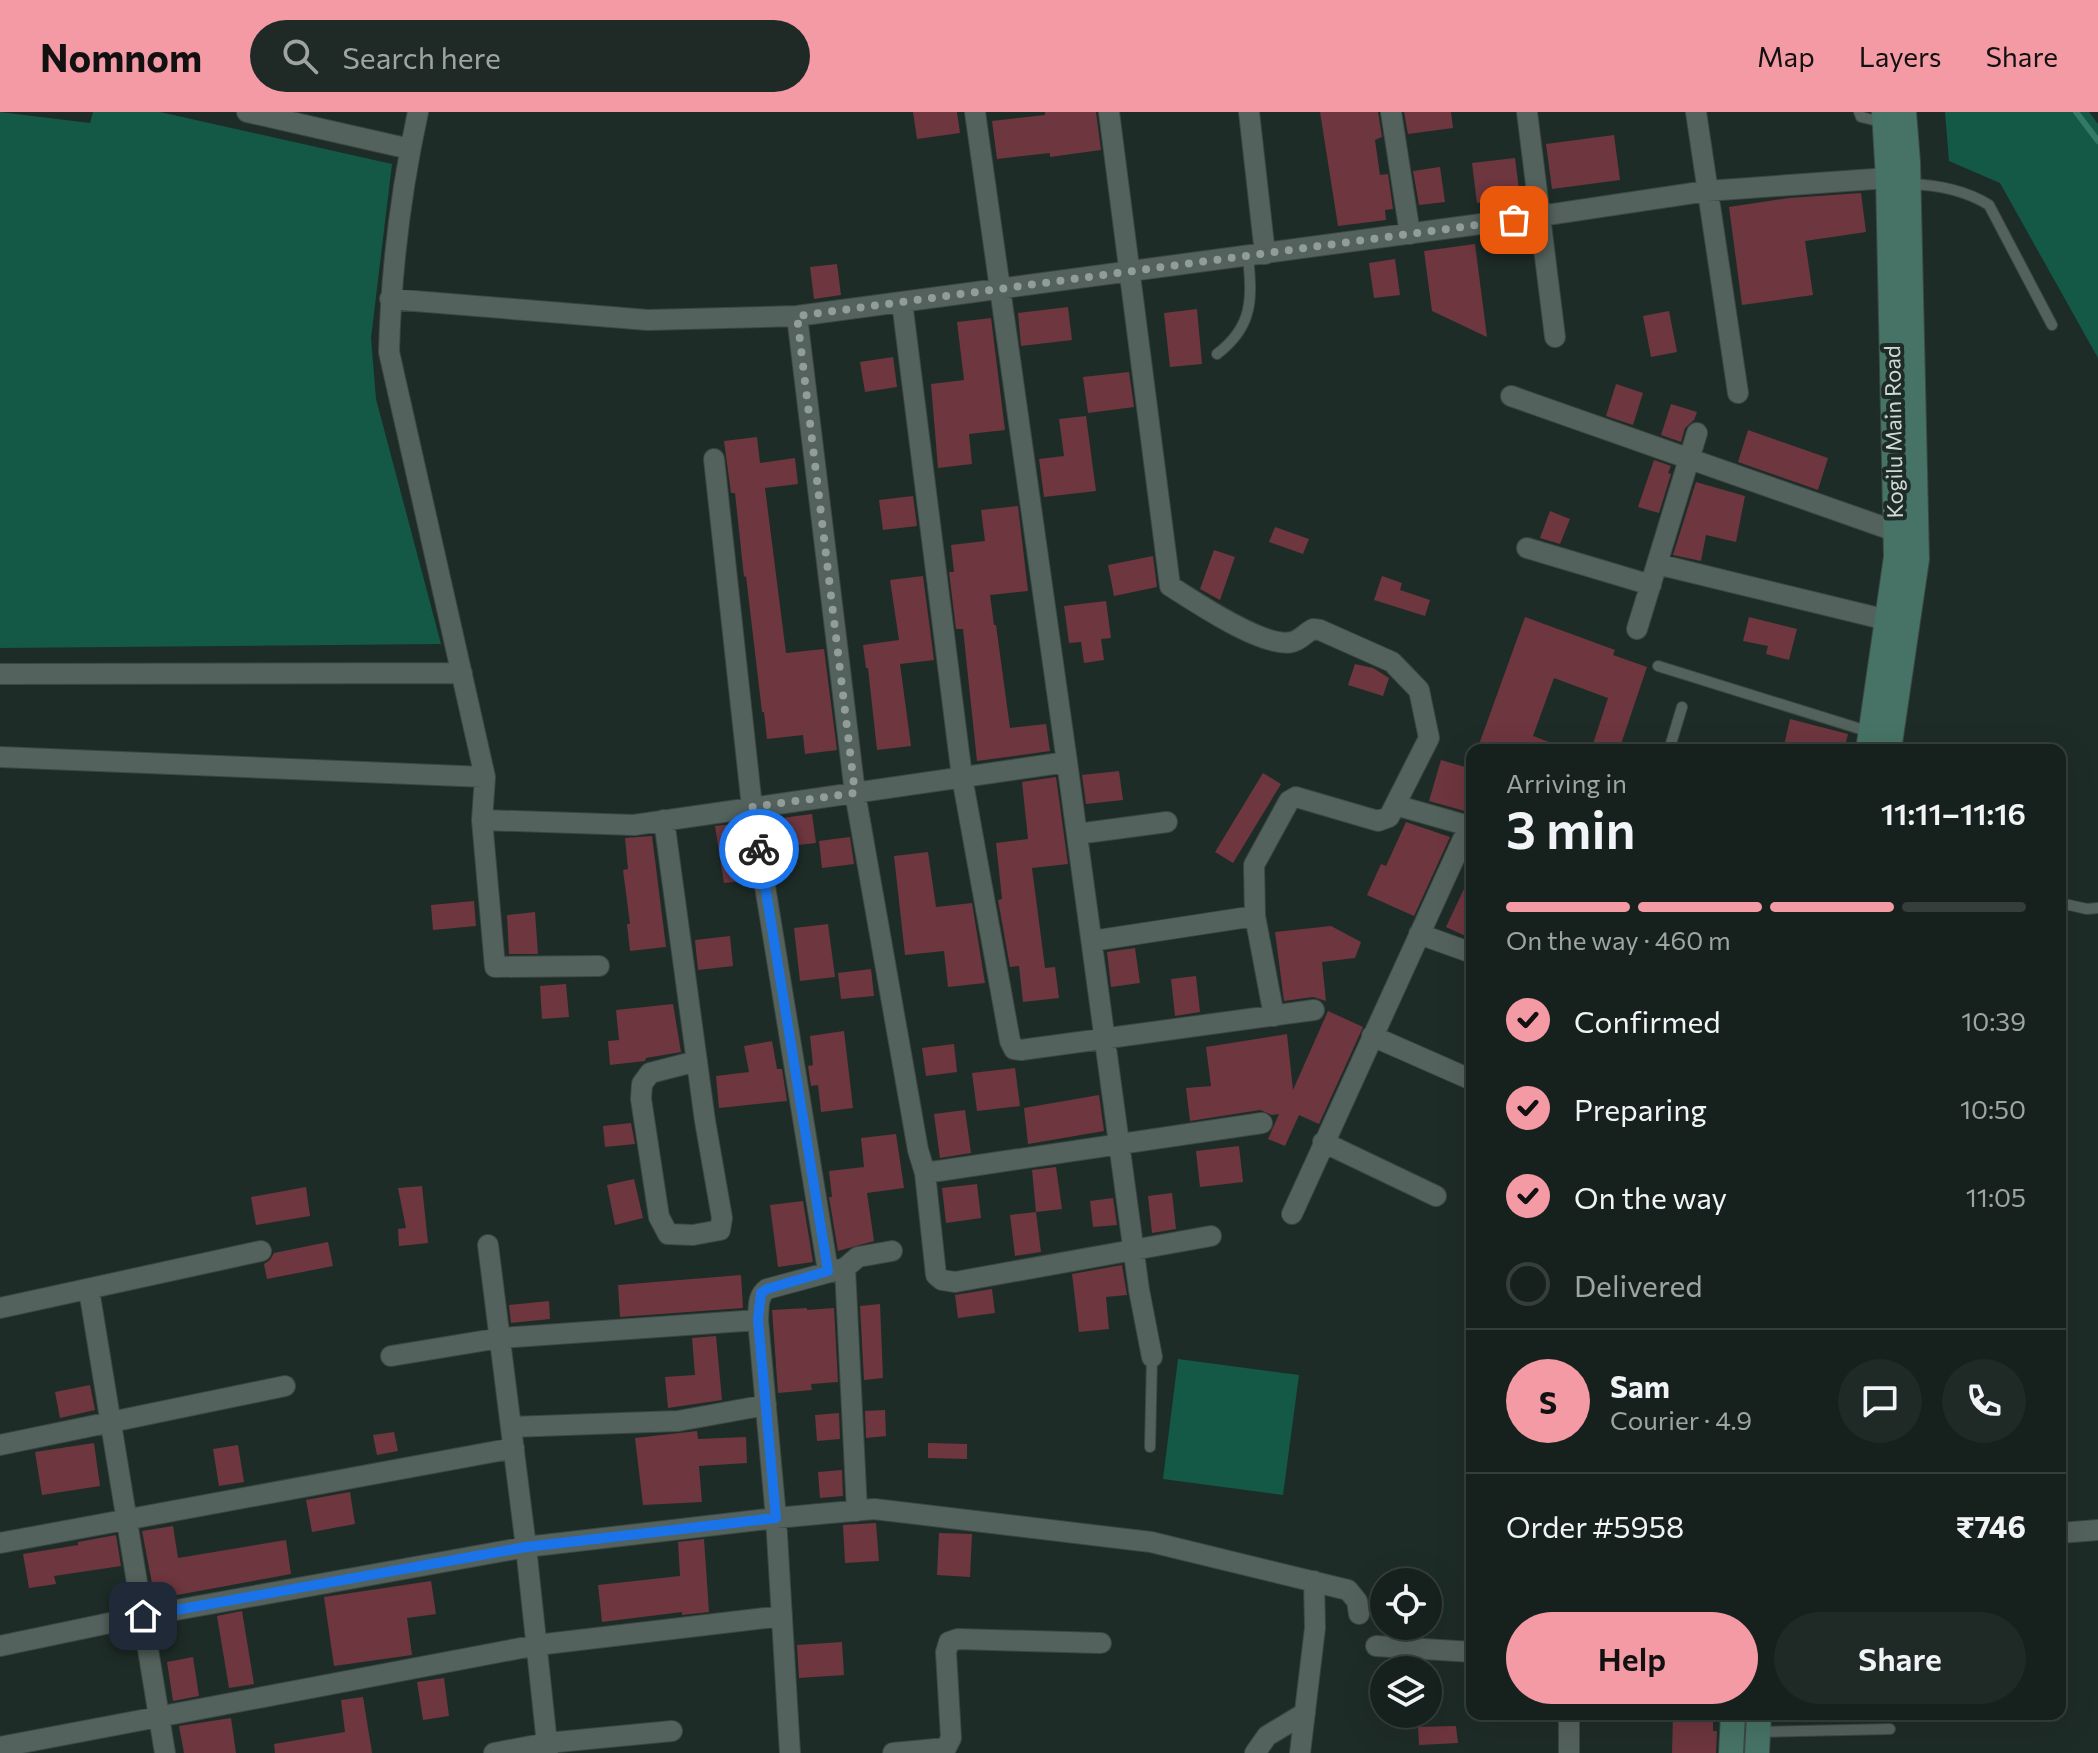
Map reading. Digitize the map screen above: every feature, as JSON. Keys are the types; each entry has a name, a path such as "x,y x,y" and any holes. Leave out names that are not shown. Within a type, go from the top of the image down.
{"main road":[{"name":"Kogilu Main Road","path":"1890,744 1917,559 1898,181 1891,116"},
{"name":"Kogilu Main Road","path":"1869,741 1896,557 1898,181"},
{"path":"1731,1753 1733,1720"}],"street":[{"path":"247,112 410,149"},
{"path":"418,112 410,149 390,299 389,352 485,777 482,820 495,967 599,966"},
{"path":"975,112 1119,1145 1152,1357"},
{"path":"1109,112 1170,586 1253,634 1285,643 1300,639 1308,631 1320,630 1392,662 1419,690 1429,738 1389,817 1378,821 1309,799 1296,797 1289,801 1254,865 1255,916 1274,1016"},
{"path":"1249,112 1256,255"},
{"path":"1391,112 1410,234"},
{"path":"1527,112 1555,337"},
{"path":"1696,112 1738,393"},
{"path":"390,299 648,320 797,316 1707,191 1898,181"},
{"path":"902,302 962,777 1010,1041 1014,1049 1314,1010"},
{"path":"797,316 855,793 918,1150 925,1173 936,1275 942,1280 955,1282 1211,1236"},
{"path":"1511,396 1895,531"},
{"path":"1637,629 1697,433"},
{"path":"714,459 752,807 836,1270 857,1511"},
{"path":"1527,548 1651,585"},
{"path":"1657,564 1887,620"},
{"path":"0,674 462,673"},
{"path":"0,757 485,777"},
{"path":"482,820 634,825 1067,762"},
{"path":"1395,805 1466,825"},
{"path":"664,820 722,1218 720,1230 693,1235 668,1234 659,1217 641,1099 642,1084 650,1073 697,1061"},
{"path":"1077,834 1167,822"},
{"path":"1292,1214 1466,834"},
{"path":"1092,941 1255,916"},
{"path":"1419,934 1466,951"},
{"path":"1372,1036 1466,1077"},
{"path":"925,1173 1262,1123"},
{"path":"1323,1142 1436,1196"},
{"path":"488,1245 526,1547 547,1748"},
{"path":"0,1308 261,1251"},
{"path":"790,1753 776,1518 758,1320 761,1293 836,1270 858,1257 892,1251"},
{"path":"89,1290 165,1753"},
{"path":"391,1356 500,1338 758,1320"},
{"path":"0,1445 285,1386"},
{"path":"0,1543 512,1437 678,1421 766,1405"},
{"path":"0,1646 143,1616 526,1547 874,1509 1151,1542 1348,1590 1357,1601 1359,1614"},
{"path":"2066,1533 2098,1530"},
{"path":"1300,1753 1315,1628 1314,1581"},
{"path":"0,1747 537,1645 782,1616"},
{"path":"893,1753 946,1748 951,1738 946,1652 949,1642 958,1639 1101,1643"},
{"path":"1376,1646 1466,1652"},
{"path":"1255,1753 1267,1736 1305,1713"},
{"path":"1569,1720 1569,1753"},
{"path":"494,1753 672,1731"}],"lane":[{"path":"1859,112 1861,117 1891,116"},
{"path":"1898,181 1947,188 1975,196 1989,205 2052,325"},
{"path":"1217,354 1235,340 1246,315 1252,294 1256,255"},
{"path":"1658,666 1869,741"},
{"path":"1671,744 1682,707"},
{"path":"2066,904 2098,908"},
{"path":"1150,1447 1152,1357"},
{"path":"1758,1733 1890,1729"}],"green space":[{"path":"0,112 90,123 93,112 160,112 392,164 371,338 376,399 441,644 0,648"},
{"path":"1945,112 2089,112 2098,124 2098,358 2000,183 1949,161"},
{"path":"1178,1359 1299,1375 1283,1495 1163,1479"}],"building":[{"path":"913,112 957,112 960,133 917,139"},
{"path":"1045,112 1096,112 1101,150 1050,157 1050,153 997,159 992,121 1045,115"},
{"path":"1320,112 1378,112 1382,137 1375,140 1380,175 1388,174 1393,209 1385,210 1386,220 1338,226"},
{"path":"1404,112 1451,112 1453,128 1408,134"},
{"path":"1614,135 1620,180 1552,189 1546,144"},
{"path":"1515,158 1520,197 1477,203 1472,163"},
{"path":"1440,167 1445,202 1419,205 1413,171"},
{"path":"1861,193 1866,232 1805,241 1813,295 1742,305 1729,207 1789,198"},
{"path":"1475,244 1487,337 1432,311 1424,251"},
{"path":"1395,259 1400,295 1374,298 1369,263"},
{"path":"837,264 841,295 814,299 810,267"},
{"path":"1068,307 1072,340 1021,346 1018,313"},
{"path":"1197,309 1202,364 1170,367 1164,313"},
{"path":"1669,311 1677,352 1651,357 1643,316"},
{"path":"991,318 1005,430 969,434 972,464 938,468 931,384 964,380 957,322"},
{"path":"893,357 897,387 865,392 860,362"},
{"path":"1129,372 1134,407 1088,413 1083,377"},
{"path":"1616,384 1643,393 1633,425 1606,416"},
{"path":"1671,404 1697,412 1685,428 1681,442 1661,435"},
{"path":"1086,416 1096,491 1044,497 1039,459 1064,456 1059,419"},
{"path":"1748,430 1828,458 1818,490 1738,462"},
{"path":"757,437 760,463 795,458 798,484 765,488 786,653 824,649 837,750 805,754 803,735 767,739 735,493 731,493 724,441"},
{"path":"1654,460 1671,466 1659,513 1638,507"},
{"path":"1696,482 1745,496 1736,542 1706,535 1701,561 1673,555"},
{"path":"913,496 917,526 883,530 879,500"},
{"path":"1018,506 1028,591 990,595 1010,728 1046,724 1050,751 977,761 963,629 956,629 949,572 954,572 951,545 985,541 981,510"},
{"path":"1550,511 1570,519 1560,544 1540,538"},
{"path":"1275,527 1309,539 1303,554 1269,542"},
{"path":"1214,550 1235,557 1220,600 1200,589"},
{"path":"1153,556 1157,587 1114,596 1108,565"},
{"path":"923,576 934,660 900,664 911,746 877,750 863,645 899,640 890,580"},
{"path":"1382,576 1402,583 1400,590 1430,600 1425,616 1374,600"},
{"path":"1106,601 1111,638 1101,639 1104,660 1084,663 1081,642 1069,643 1064,606"},
{"path":"1525,617 1615,650 1613,655 1647,667 1621,744 1593,744 1608,698 1554,678 1533,736 1554,744 1479,744"},
{"path":"1749,617 1797,629 1789,660 1766,654 1768,646 1743,641"},
{"path":"1355,664 1373,668 1389,678 1383,696 1348,685"},
{"path":"1790,719 1848,734 1846,744 1784,744"},
{"path":"1441,760 1466,767 1466,811 1429,801"},
{"path":"1119,771 1123,800 1086,804 1082,775"},
{"path":"1263,773 1281,784 1233,863 1215,852"},
{"path":"1056,777 1068,864 1032,868 1045,968 1055,967 1059,998 1023,1002 1019,966 1010,967 998,900 1002,899 996,843 1028,839 1022,782"},
{"path":"812,814 816,843 772,848 767,820"},
{"path":"1406,822 1450,837 1414,916 1367,895 1381,864 1386,866"},
{"path":"741,823 751,880 724,883 715,826"},
{"path":"652,836 666,947 630,951 623,870 628,869 625,838"},
{"path":"850,837 854,864 822,868 819,841"},
{"path":"928,852 936,907 972,903 985,983 948,987 944,951 905,955 894,856"},
{"path":"1466,885 1466,936 1446,927"},
{"path":"474,901 476,926 433,930 431,905"},
{"path":"535,912 538,954 509,954 507,915"},
{"path":"828,924 835,977 800,981 794,928"},
{"path":"1331,926 1361,942 1355,958 1322,962 1326,1001 1313,997 1284,1001 1275,932"},
{"path":"730,936 733,966 698,970 695,940"},
{"path":"1135,948 1140,983 1111,987 1107,952"},
{"path":"871,969 874,996 841,999 838,973"},
{"path":"1196,976 1200,1012 1175,1016 1171,979"},
{"path":"566,984 569,1017 542,1019 540,986"},
{"path":"673,1004 681,1052 610,1065 608,1041 619,1040 616,1010"},
{"path":"1328,1011 1363,1027 1319,1124 1299,1115 1285,1146 1268,1139 1279,1114 1272,1115 1260,1110 1190,1121 1186,1088 1211,1086 1206,1047 1287,1034 1293,1090"},
{"path":"844,1031 853,1108 821,1112 818,1085 811,1086 808,1066 813,1065 810,1036"},
{"path":"772,1041 777,1069 782,1069 787,1101 719,1108 716,1076 749,1072 744,1046"},
{"path":"954,1044 957,1072 926,1076 922,1048"},
{"path":"1015,1068 1020,1106 977,1111 972,1073"},
{"path":"1099,1095 1104,1131 1028,1144 1024,1108"},
{"path":"965,1110 971,1153 940,1158 934,1114"},
{"path":"631,1123 635,1144 605,1147 603,1126"},
{"path":"896,1134 904,1188 867,1193 874,1241 838,1251 829,1197 832,1197 829,1171 864,1167 861,1138"},
{"path":"1239,1146 1243,1182 1200,1187 1196,1151"},
{"path":"1056,1167 1062,1209 1036,1212 1032,1170"},
{"path":"634,1179 643,1218 615,1225 607,1185"},
{"path":"977,1184 981,1218 946,1223 942,1188"},
{"path":"422,1186 428,1243 399,1246 398,1229 406,1228 398,1188"},
{"path":"306,1187 310,1216 256,1225 251,1197"},
{"path":"1172,1193 1176,1229 1152,1233 1148,1196"},
{"path":"1113,1198 1117,1225 1093,1227 1090,1201"},
{"path":"803,1201 813,1262 778,1267 770,1205"},
{"path":"1036,1212 1041,1252 1015,1256 1010,1215"},
{"path":"328,1242 333,1266 267,1279 264,1264 274,1253"},
{"path":"1122,1265 1127,1295 1106,1297 1109,1329 1079,1332 1072,1274"},
{"path":"741,1275 743,1308 620,1317 618,1285"},
{"path":"992,1289 995,1313 958,1318 955,1295"},
{"path":"549,1301 550,1319 511,1323 509,1305"},
{"path":"880,1304 883,1378 864,1380 860,1306"},
{"path":"834,1308 838,1382 811,1384 812,1390 778,1393 772,1310"},
{"path":"716,1336 722,1400 668,1408 665,1377 695,1375 692,1338"},
{"path":"90,1385 95,1410 60,1418 55,1392"},
{"path":"885,1410 886,1436 866,1438 865,1411"},
{"path":"839,1413 840,1439 817,1441 815,1415"},
{"path":"697,1431 698,1439 746,1437 747,1463 699,1466 702,1502 643,1505 635,1438"},
{"path":"394,1432 398,1451 377,1455 373,1435"},
{"path":"94,1443 100,1486 42,1495 35,1452"},
{"path":"928,1443 967,1444 967,1459 928,1458"},
{"path":"238,1445 244,1482 219,1486 213,1449"},
{"path":"842,1470 843,1496 820,1498 818,1472"},
{"path":"350,1492 355,1524 312,1532 306,1500"},
{"path":"876,1523 879,1561 845,1563 843,1525"},
{"path":"173,1526 178,1558 286,1540 291,1574 155,1599 142,1531"},
{"path":"939,1533 972,1534 970,1577 937,1575"},
{"path":"116,1535 121,1566 54,1576 56,1584 29,1588 23,1554"},
{"path":"704,1539 709,1612 682,1615 682,1612 602,1622 598,1585 680,1576 678,1542"},
{"path":"431,1581 436,1614 407,1618 412,1655 334,1666 324,1597"},
{"path":"242,1611 254,1684 229,1688 217,1616"},
{"path":"842,1642 844,1675 799,1678 797,1645"},
{"path":"193,1657 199,1696 173,1701 167,1662"},
{"path":"444,1678 449,1716 423,1720 417,1682"},
{"path":"363,1697 372,1753 275,1753 274,1744 345,1732 341,1700"},
{"path":"231,1718 236,1753 184,1753 179,1726"},
{"path":"1673,1720 1713,1720 1713,1731 1717,1731 1716,1753 1672,1753"},
{"path":"1456,1726 1458,1743 1419,1745 1418,1728"}],"waterway":[{"path":"2076,112 2098,141"}],"way so far":[{"path":"759,849 752,807 855,793 797,316 1514,220"}],"route":[{"path":"143,1616 526,1547 776,1518 758,1320 759,1299 767,1289 828,1271 759,849"}]}
